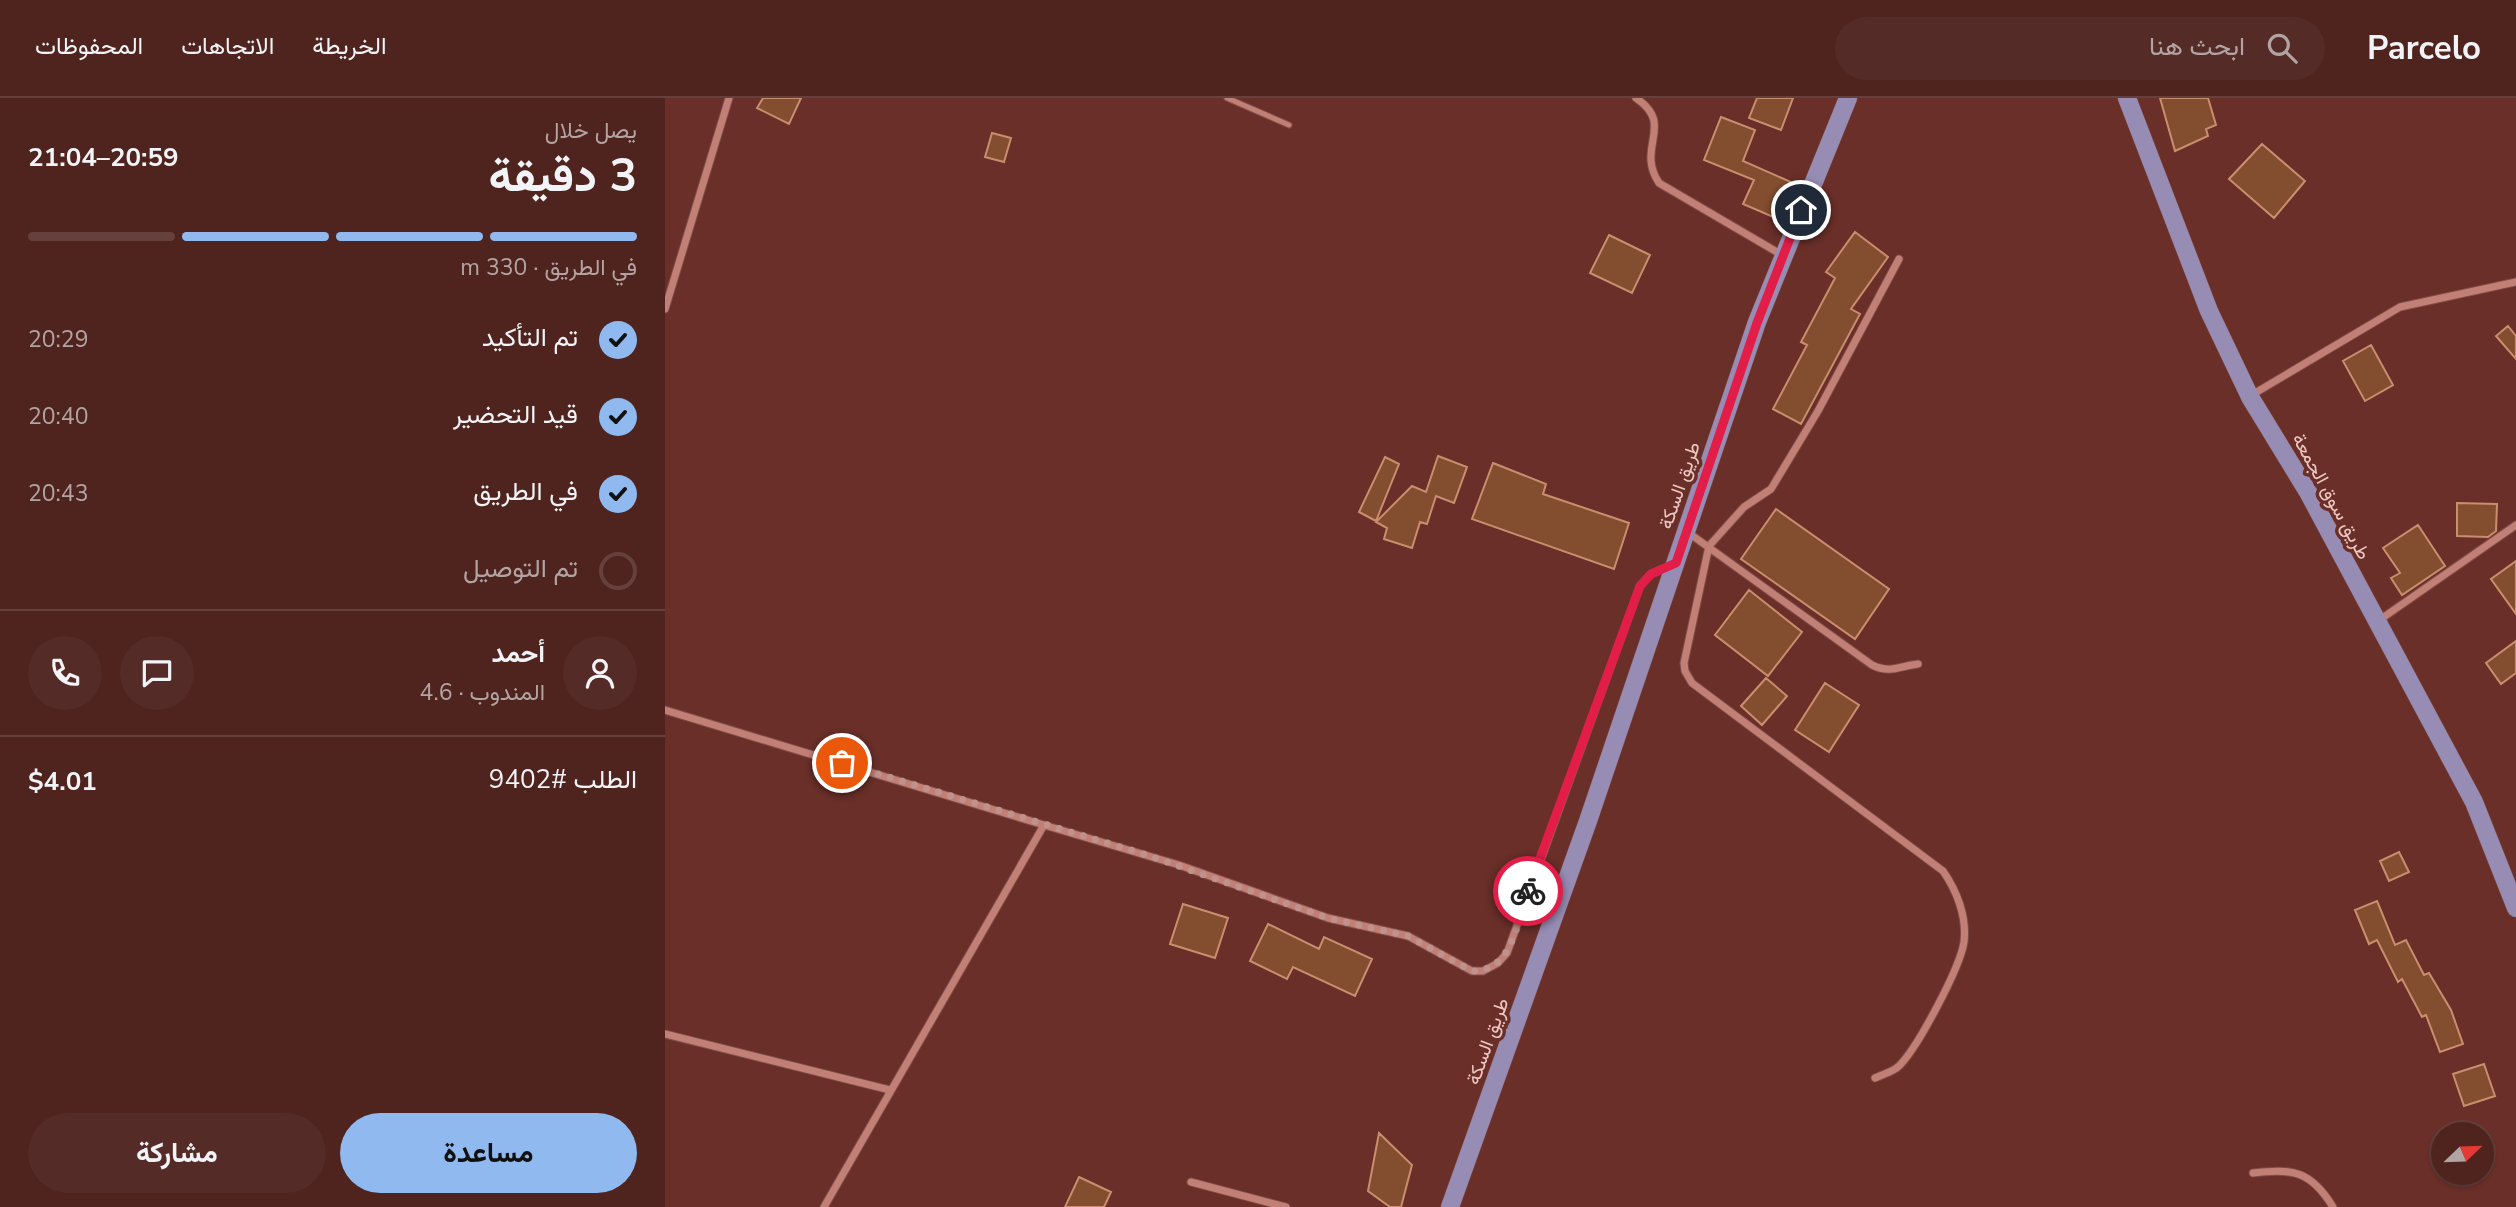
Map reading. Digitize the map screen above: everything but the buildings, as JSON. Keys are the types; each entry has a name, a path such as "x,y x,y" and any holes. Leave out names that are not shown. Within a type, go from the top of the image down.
{"main road":[{"name":"طريق السكة","path":"1450,1207 1588,821 1782,255 1848,98"},
{"name":"طريق سوق الجمعة","path":"2127,98 2209,311 2250,397 2308,492 2474,802 2516,908"}],"street":[{"path":"665,309 729,98"},
{"path":"1636,98 1647,106 1653,115 1655,133 1649,164 1660,183 1782,255"},
{"path":"1875,1078 1897,1069 1907,1058 1944,994 1964,942 1957,891 1943,871 1692,683 1684,663 1709,546 1744,507 1771,489 1818,411 1899,259"},
{"path":"2250,397 2400,307 2516,282"},
{"path":"2378,622 2516,525"},
{"path":"1686,531 1872,665 1883,670 1894,670 1918,664"},
{"path":"665,710 1179,865 1315,914 1408,936 1460,966 1472,971 1483,971 1499,963 1507,953 1640,586 1651,574 1676,563"},
{"path":"824,1207 890,1090 955,984 1044,825"},
{"path":"665,1034 890,1090"},
{"path":"2253,1173 2285,1169 2302,1175 2313,1181 2333,1207"},
{"path":"1191,1182 1286,1207"}],"lane":[{"path":"1227,98 1289,125"}],"way so far":[{"path":"842,763 1179,865 1328,918 1408,936 1472,971 1483,971 1499,963 1507,953 1528,891"}],"route":[{"path":"1528,891 1640,586 1651,574 1676,563 1757,323 1801,210"}]}
